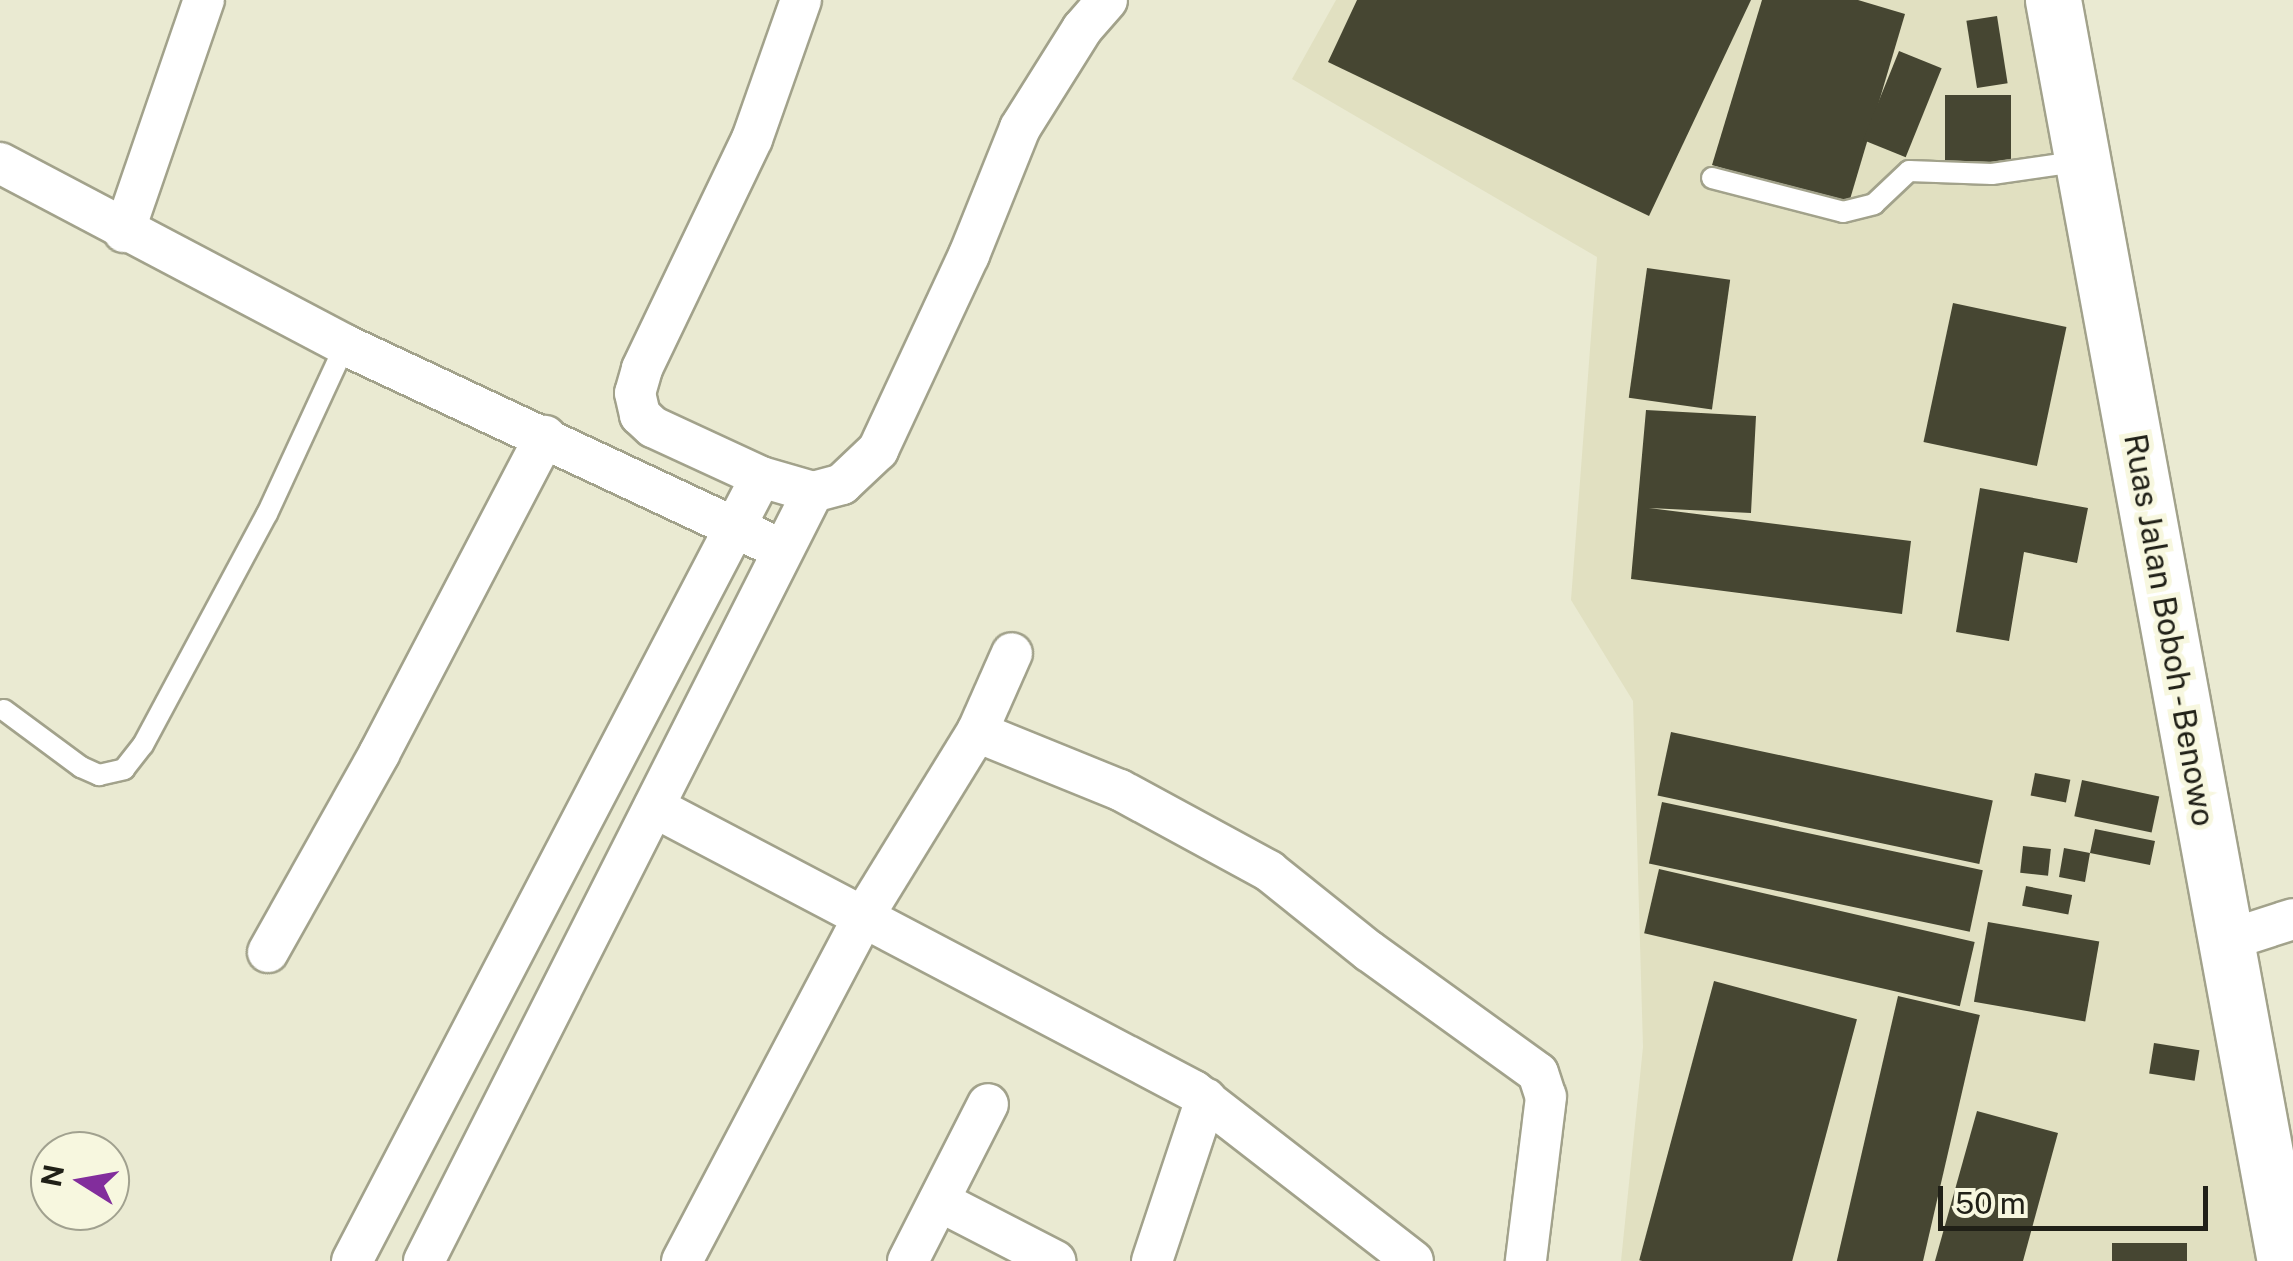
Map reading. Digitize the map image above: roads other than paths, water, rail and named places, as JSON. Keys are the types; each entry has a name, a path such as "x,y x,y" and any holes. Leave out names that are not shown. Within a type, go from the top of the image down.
{"main road":[{"name":"Ruas Jalan Boboh - Benowo","path":"2053,0 2284,1261"}],"street":[{"path":"124,232 204,0"},
{"path":"801,0 752,140 635,393 640,416 653,427 761,476 813,492 842,484 878,450 962,272 1020,128 1082,28 1108,0"},
{"path":"0,164 344,344 781,549"},
{"path":"268,952 379,754 545,436"},
{"path":"352,1261 761,476"},
{"path":"424,1261 813,492"},
{"path":"682,1261 864,918 977,732 1012,653"},
{"path":"977,732 1120,790 1268,871 1369,951 1538,1073 1546,1097 1526,1261"},
{"path":"654,807 1206,1099 1413,1261"},
{"path":"2225,942 2293,918"},
{"path":"1152,1261 1206,1099"},
{"path":"908,1261 988,1104"},
{"path":"938,1201 1055,1261"},
{"path":"1356,1261 1364,1222"}],"lane":[{"path":"1712,178 1843,212 1874,204 1909,171 1992,174 2084,161"},
{"path":"4,710 81,767 98,775 124,770 143,744 267,514 344,344"}]}
